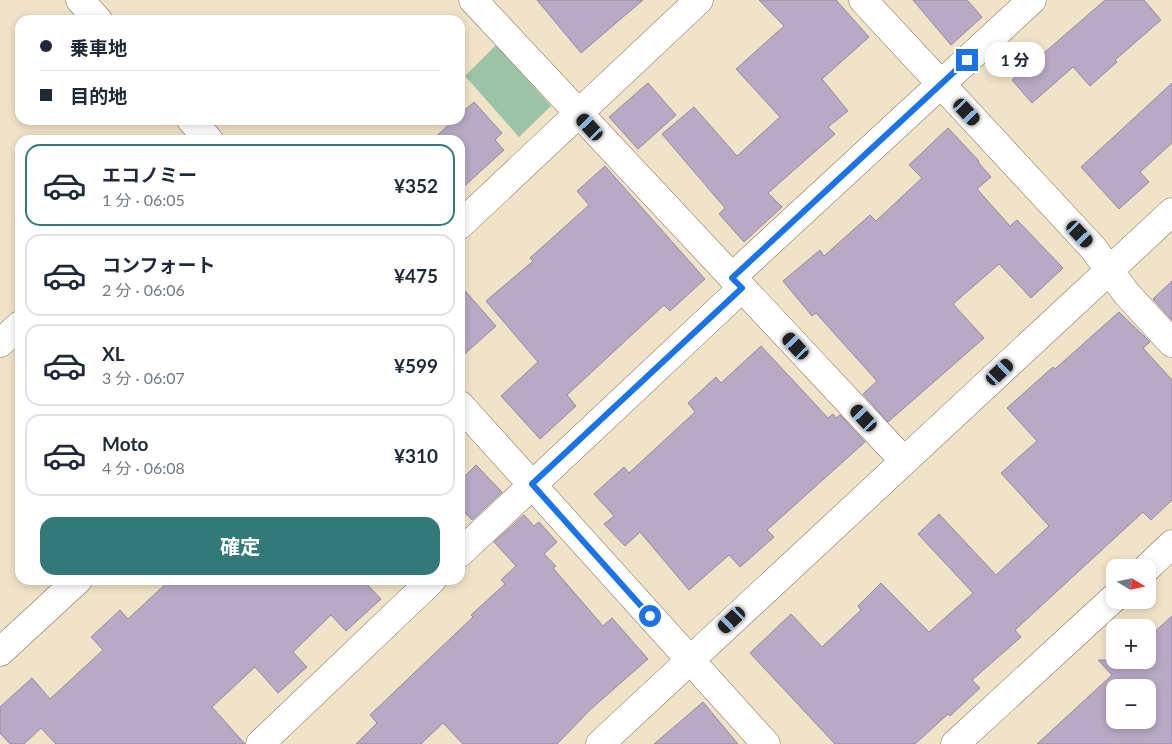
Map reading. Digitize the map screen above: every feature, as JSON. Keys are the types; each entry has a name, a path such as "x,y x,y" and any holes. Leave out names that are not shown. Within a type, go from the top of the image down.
{"street":[{"path":"80,0 94,15"},
{"path":"473,0 577,114 904,461"},
{"path":"465,220 699,0"},
{"path":"863,0 1093,248 1126,293 1172,343"},
{"path":"465,548 941,84 1032,0"},
{"path":"196,125 204,135"},
{"path":"600,744 1172,212"},
{"path":"0,343 15,330"},
{"path":"465,410 766,744"},
{"path":"1156,559 1172,544"},
{"path":"0,652 73,585"},
{"path":"260,744 427,585"},
{"path":"955,744 1106,604"}],"green space":[{"path":"496,45 551,106 519,137 465,76"}],"building":[{"path":"537,0 643,0 581,53"},
{"path":"759,0 836,0 869,37 822,79 848,111 828,127 835,134 768,193 782,207 744,242 719,214 725,208 662,134 694,107 737,156 780,117 736,69 784,26"},
{"path":"913,0 967,0 982,17 951,45"},
{"path":"1105,0 1144,0 1161,20 1115,60 1117,62 1090,86 1073,67 1032,103 1012,80 1023,70 1019,66 1040,48 1044,53"},
{"path":"648,83 676,115 638,149 609,117"},
{"path":"1172,83 1172,143 1140,172 1149,182 1119,209 1081,167"},
{"path":"474,102 502,133 495,140 504,150 465,185 465,135 438,135 448,125 465,125 465,110"},
{"path":"948,128 979,161 991,177 977,189 1010,226 1017,220 1063,268 1031,298 999,264 953,304 984,338 888,422 863,394 877,381 816,313 812,316 783,281 820,250 824,256 870,215 876,221 922,178 909,165"},
{"path":"605,166 705,279 670,311 664,305 567,395 576,406 540,439 501,396 538,362 486,301 533,261 530,258 589,205 577,191"},
{"path":"1172,281 1172,320 1153,299"},
{"path":"465,291 496,326 465,354"},
{"path":"1119,312 1150,342 1143,348 1172,380 1172,500 1151,520 1143,512 1015,630 1021,637 972,680 980,688 950,716 948,714 915,744 835,744 750,653 791,614 822,647 861,610 858,606 881,583 929,632 973,593 918,534 939,514 996,575 1049,526 1001,473 1037,441 1007,408 1053,367 1055,369"},
{"path":"761,346 828,418 833,414 836,418 840,415 865,442 767,530 774,537 740,567 729,555 689,590 640,532 625,546 604,524 614,516 594,494 624,467 629,473 695,412 688,403 716,377 721,383"},
{"path":"476,465 502,492 472,520 465,512 465,476"},
{"path":"524,515 534,526 539,522 557,542 544,554 556,566 553,568 603,626 612,618 648,659 591,709 557,744 463,744 443,723 421,744 356,744 377,723 370,715 505,584 501,580 516,566 494,542"},
{"path":"165,585 368,585 381,599 346,631 331,615 293,652 307,667 278,693 255,667 212,707 245,744 56,744 41,728 24,744 10,744 0,733 0,707 32,678 50,699 103,650 91,637 120,610 128,619"},
{"path":"1172,616 1172,744 1037,744 1106,681 1106,729 1156,729 1156,679 1108,679 1112,675 1106,669 1156,669 1156,631"},
{"path":"1098,660 1106,660 1106,669"},
{"path":"703,702 738,744 654,744"}],"route":[{"path":"650,616 532,484 742,288 732,278 967,60"}]}
